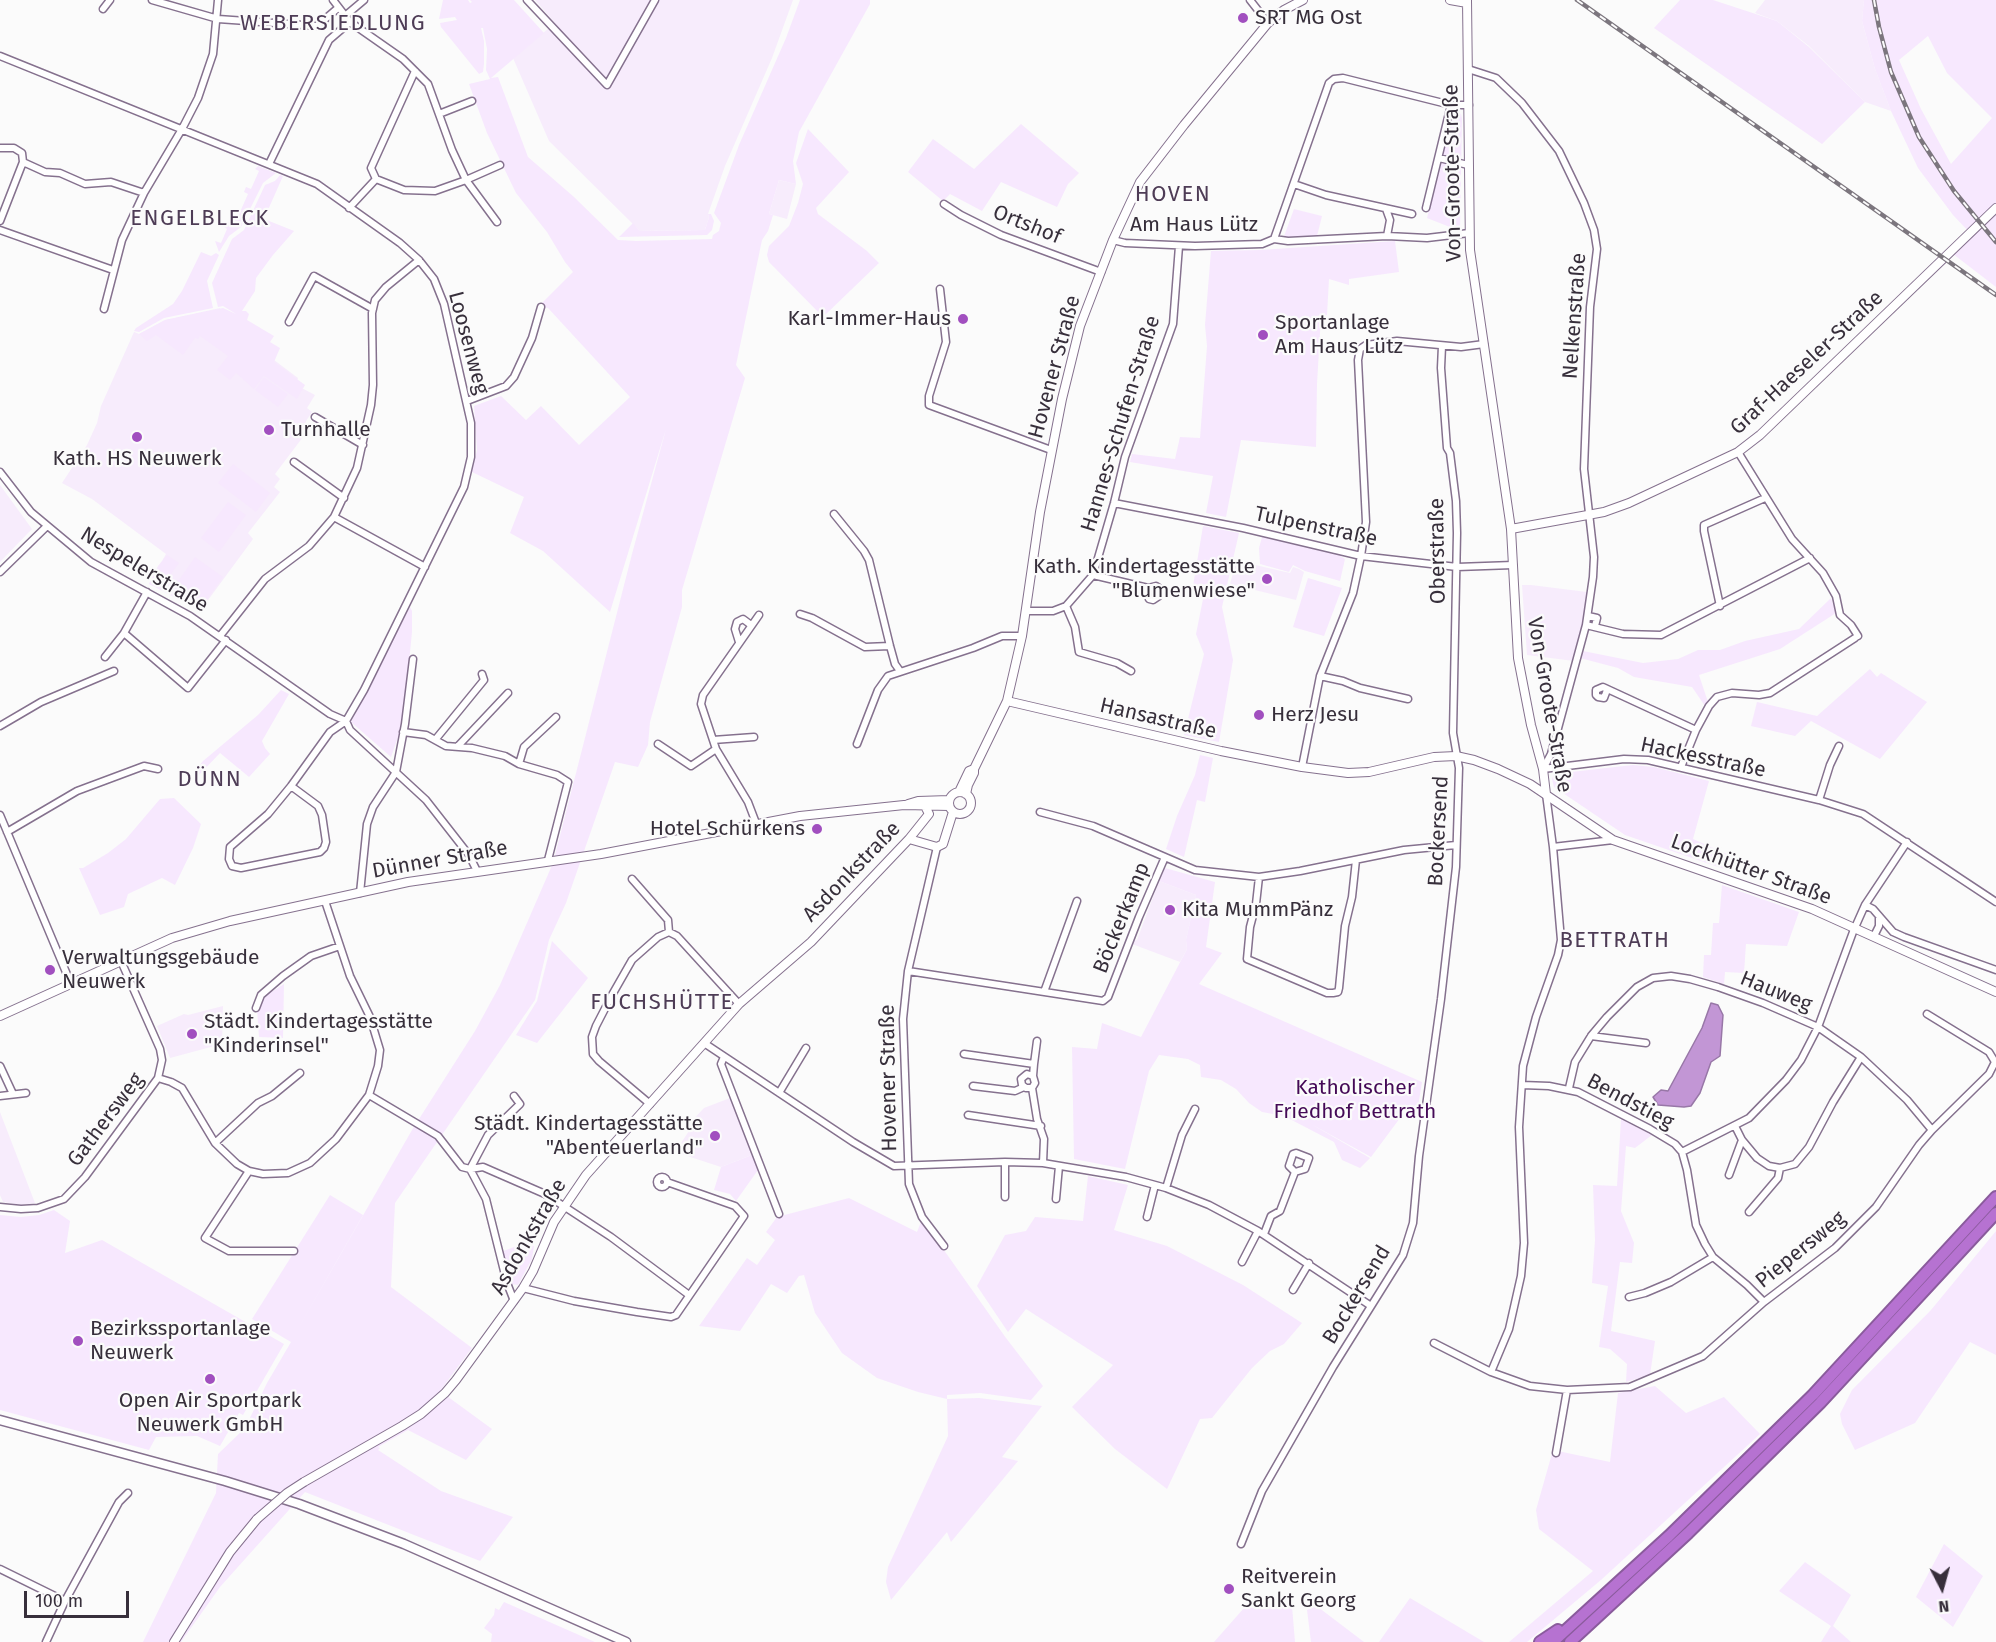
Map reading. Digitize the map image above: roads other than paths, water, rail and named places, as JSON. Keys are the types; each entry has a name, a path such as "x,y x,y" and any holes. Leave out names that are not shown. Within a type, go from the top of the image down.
{"highway":[{"path":"1553,1642 1730,1478 1813,1395 1996,1197"},
{"path":"1570,1642 1688,1533 1812,1411 1996,1213"},
{"path":"1540,1642 1586,1612"}],"main road":[{"path":"0,1420 225,1481 337,1518 459,1567 626,1642"}],"street":[{"path":"103,9 110,0"},
{"path":"152,0 218,19 317,26 338,8"},
{"path":"104,309 122,240 144,193 198,98 213,54 218,0"},
{"path":"333,0 350,22 403,59 428,84 466,180 497,222"},
{"path":"345,15 364,0"},
{"path":"527,0 607,85 655,0"},
{"path":"1250,0 1268,23"},
{"name":"Hovener Straße","path":"963,793 969,771 974,769 1007,701 1022,636 1051,450 1077,338 1113,240 1140,182 1268,23 1284,10 1303,0"},
{"path":"1450,0 1467,1"},
{"name":"Von-Groote-Straße","path":"1467,1 1469,233 1511,529 1518,658 1531,725 1543,769 1554,847 1561,940 1523,1066 1519,1127 1524,1249 1521,1276 1509,1329 1491,1372"},
{"path":"269,164 329,40 350,22"},
{"name":"Loosenweg","path":"0,56 317,184 400,243 419,260 434,279 444,304 467,401 472,441 468,472 458,500 364,690 346,721 330,732 268,814 230,847 229,859 232,866 241,868 322,850 326,842 322,815 318,806 291,786"},
{"name":"Nelkenstraße","path":"1468,69 1496,78 1522,103 1559,151 1584,203 1594,230 1597,249 1590,307 1584,470 1591,515 1594,557 1588,616 1551,754 1543,769"},
{"path":"415,70 371,168 376,179 404,190 435,191 500,165"},
{"name":"Am Haus Lütz","path":"1274,239 1329,83 1334,79 1342,78 1451,105 1469,105"},
{"path":"439,114 472,101"},
{"path":"1426,208 1451,105"},
{"path":"0,148 14,148 22,153 23,162 0,221"},
{"path":"1438,158 1468,165"},
{"path":"23,162 45,172 60,173 85,184 111,182 144,193"},
{"path":"349,208 376,179"},
{"path":"1294,184 1326,195 1412,214"},
{"name":"Ortshof","path":"944,204 1001,235 1101,272"},
{"name":"Graf-Haeseler-Straße","path":"1511,529 1591,515 1629,503 1738,452 1760,435 1996,208"},
{"path":"1386,209 1390,220 1387,236"},
{"path":"0,230 113,270"},
{"name":"Am Haus Lütz","path":"1113,240 1125,243 1179,246 1262,244 1274,239 1288,241 1387,236 1427,238 1469,233"},
{"name":"Hannes-Schufen-Straße","path":"1066,606 1093,575 1125,457 1173,324 1179,246"},
{"path":"124,633 188,688 265,579 309,546 334,517 357,468 363,445 374,385 373,309 375,300 386,287 419,260"},
{"path":"289,322 314,276 373,309"},
{"path":"940,289 946,342 929,396 929,405 1051,450"},
{"path":"467,401 506,386 514,377 532,338 541,307"},
{"path":"1302,767 1320,676 1353,593 1366,522 1358,360 1360,350 1366,345 1397,341 1461,347 1484,344"},
{"name":"Oberstraße","path":"1442,346 1441,368 1446,437 1456,501 1457,567 1453,733 1456,756"},
{"path":"315,417 363,445"},
{"path":"1681,767 1696,729 1709,706 1718,698 1732,693 1759,695 1770,693 1857,637 1840,615 1836,596 1823,573 1792,538 1738,452"},
{"path":"294,462 344,498"},
{"name":"Nespelerstraße","path":"0,472 25,505 46,526 91,562 190,616 330,714 346,721"},
{"path":"1720,606 1703,528 1707,523 1765,498"},
{"name":"Tulpenstraße","path":"1114,503 1243,528 1361,556 1457,567 1513,565"},
{"path":"834,514 869,560 895,664 900,671"},
{"path":"334,517 425,567"},
{"path":"0,572 46,526"},
{"path":"1586,625 1623,634 1661,635 1810,558"},
{"path":"1093,575 1148,588"},
{"path":"105,657 124,633 147,592"},
{"path":"1026,610 1053,611 1066,606 1075,627 1079,652 1117,663 1131,671"},
{"path":"800,614 812,618 865,647 890,646"},
{"path":"756,823 748,802 716,749 701,704 703,694 759,615"},
{"path":"1588,616 1597,618 1595,626"},
{"path":"739,642 735,629 737,622 743,619 751,625"},
{"path":"857,744 878,690 888,676 1002,636 1022,636"},
{"path":"360,893 367,824 370,812 396,772 414,659"},
{"path":"0,726 41,702 114,671"},
{"path":"435,740 484,680 482,674"},
{"path":"1320,676 1408,699"},
{"path":"1607,690 1696,729"},
{"path":"458,746 508,693"},
{"name":"Hansastraße","path":"1007,701 1149,735 1302,767 1348,773 1369,772 1429,758 1456,756 1498,769 1546,794"},
{"path":"519,764 524,747 556,717"},
{"path":"346,721 350,730 426,800 469,855 477,871"},
{"path":"403,732 426,735 446,746 458,746 505,756 519,764 557,775 568,782 548,860"},
{"path":"713,740 754,737"},
{"path":"658,744 691,766 716,749"},
{"path":"1819,800 1830,765 1839,746"},
{"name":"Bockersend","path":"1241,1544 1262,1491 1278,1461 1403,1255 1413,1223 1419,1156 1441,999 1456,867 1459,768 1456,756"},
{"name":"Hackesstraße","path":"1543,769 1624,759 1648,760 1819,800 1863,814 1996,902"},
{"path":"7,832 77,791 144,766 158,769"},
{"path":"954,793 963,793 970,799 970,808 963,814 952,808 954,793"},
{"name":"Lockhütter Straße","path":"1546,794 1613,840 1812,909 1996,992"},
{"name":"Dünner Straße","path":"904,806 918,801 952,808"},
{"name":"Dünner Straße","path":"0,1016 191,932 230,921 417,880 601,854 818,813 904,806 952,808"},
{"name":"Asdonkstraße","path":"174,1642 230,1552 257,1519 304,1482 402,1426 433,1404 456,1380 523,1288 533,1271 554,1222 586,1175 739,1004 811,942 909,839 929,814 925,806"},
{"name":"Hovener Straße","path":"944,1246 922,1217 909,1184 903,1019 908,971 937,847 943,844 947,836 952,808"},
{"path":"1040,812 1093,826 1195,870 1259,877 1300,872 1404,850 1456,845"},
{"path":"0,815 71,984"},
{"path":"909,839 937,847"},
{"name":"Lockhütter Straße","path":"1554,847 1613,840"},
{"path":"1682,1152 1749,1118 1786,1080 1801,1060 1818,1027 1854,927 1865,905 1906,842"},
{"name":"Böckerkamp","path":"908,971 1103,1001 1108,997 1164,856"},
{"path":"1259,877 1247,959 1327,993 1333,993 1338,992 1339,988 1345,926 1352,897 1356,860"},
{"path":"632,879 668,920 669,932"},
{"path":"158,1078 182,1088 215,1143 237,1164 249,1171 263,1174 288,1173 310,1163 336,1139 369,1095 378,1066 380,1050 370,1017 350,976 325,901"},
{"path":"1044,992 1077,901"},
{"path":"1865,905 1873,909 1893,932 1904,938 1996,970"},
{"path":"1875,936 1879,918"},
{"path":"669,932 677,936 739,1004"},
{"path":"650,1104 598,1060 593,1054 592,1037 632,960 658,937 669,932"},
{"path":"256,1008 261,995 283,976 311,956 340,946"},
{"name":"Gathersweg","path":"0,1207 38,1208 64,1199 85,1177 158,1078 162,1069 160,1049 121,961"},
{"name":"Hauweg","path":"1569,1088 1575,1062 1591,1036 1607,1017 1637,987 1653,978 1671,976 1718,987 1763,1003 1818,1027 1861,1057 1907,1100 1932,1130"},
{"name":"Piepersweg","path":"1434,1343 1491,1372 1530,1386 1567,1390 1630,1387 1703,1356 1764,1302 1835,1248 1876,1207 1932,1130 1989,1074 1995,1062 1989,1052 1927,1014"},
{"path":"1591,1036 1646,1043"},
{"path":"1037,1041 1033,1076 1035,1083 1032,1088 1037,1119 1044,1139 1043,1163"},
{"path":"704,1043 894,1166 1043,1163 1126,1177 1166,1188 1209,1205 1261,1233 1371,1306"},
{"path":"779,1093 806,1048"},
{"path":"964,1054 1034,1064"},
{"path":"724,1057 721,1064 779,1214"},
{"path":"1735,1126 1742,1140 1757,1158 1769,1166 1780,1168 1795,1164 1809,1147 1861,1057"},
{"path":"0,1066 13,1094"},
{"path":"215,1143 258,1102 272,1096 300,1073"},
{"path":"1024,1087 1021,1082 1022,1077 1027,1074 1033,1076"},
{"name":"Bendstieg","path":"1522,1085 1569,1088 1675,1144 1682,1152 1687,1170 1696,1225 1713,1257 1764,1302"},
{"path":"973,1086 1015,1091 1024,1087 1032,1088"},
{"path":"0,1096 26,1093"},
{"path":"369,1095 438,1136 462,1167 483,1167 545,1194 611,1237 689,1295"},
{"path":"470,1168 488,1135 520,1104 513,1096"},
{"path":"1166,1188 1182,1135 1195,1109"},
{"path":"968,1115 1041,1126"},
{"path":"1729,1175 1742,1140"},
{"path":"1005,1162 1005,1197"},
{"path":"1056,1199 1059,1166"},
{"path":"470,1168 486,1199 507,1283 514,1301"},
{"path":"1749,1212 1778,1178 1780,1168"},
{"path":"249,1171 205,1238 229,1251 294,1251"},
{"path":"1242,1262 1271,1216 1280,1211 1295,1172"},
{"path":"523,1288 574,1301 671,1317 679,1313 744,1216 735,1206 667,1182"},
{"path":"1147,1217 1155,1185"},
{"path":"1629,1297 1671,1282 1713,1257"},
{"path":"1293,1290 1309,1263"},
{"path":"1556,1453 1567,1390"},
{"path":"46,1642 119,1502 128,1493"},
{"path":"0,1569 65,1602"}],"railway":[{"path":"1577,0 1996,295"},
{"path":"1874,0 1891,72 1919,137 1954,191 1996,242"}],"place":[{"name":"SRT MG Ost","path":"1243,18"},
{"name":"Karl-Immer-Haus","path":"963,319"},
{"name":"Sportanlage Am Haus Lütz","path":"1263,335"},
{"name":"Turnhalle","path":"269,430"},
{"name":"Kath. HS Neuwerk","path":"137,437"},
{"name":"Kath. Kindertagesstätte \"Blumenwiese\"","path":"1267,579"},
{"name":"Herz Jesu","path":"1259,715"},
{"name":"Hotel Schürkens","path":"817,829"},
{"name":"Kita MummPänz","path":"1170,910"},
{"name":"Verwaltungsgebäude Neuwerk","path":"50,970"},
{"name":"Städt. Kindertagesstätte \"Kinderinsel\"","path":"192,1034"},
{"name":"Städt. Kindertagesstätte \"Abenteuerland\"","path":"715,1136"},
{"name":"Bezirkssportanlage Neuwerk","path":"78,1341"},
{"name":"Open Air Sportpark Neuwerk GmbH","path":"210,1379"},
{"name":"Reitverein Sankt Georg","path":"1229,1589"}],"district":[{"name":"WEBERSIEDLUNG","path":"333,24"},
{"name":"HOVEN","path":"1173,195"},
{"name":"ENGELBLECK","path":"200,219"},
{"name":"DÜNN","path":"210,780"},
{"name":"BETTRATH","path":"1615,941"},
{"name":"FUCHSHÜTTE","path":"662,1003"}],"park label":[{"name":"Katholischer Friedhof Bettrath","path":"1355,1100"}]}
